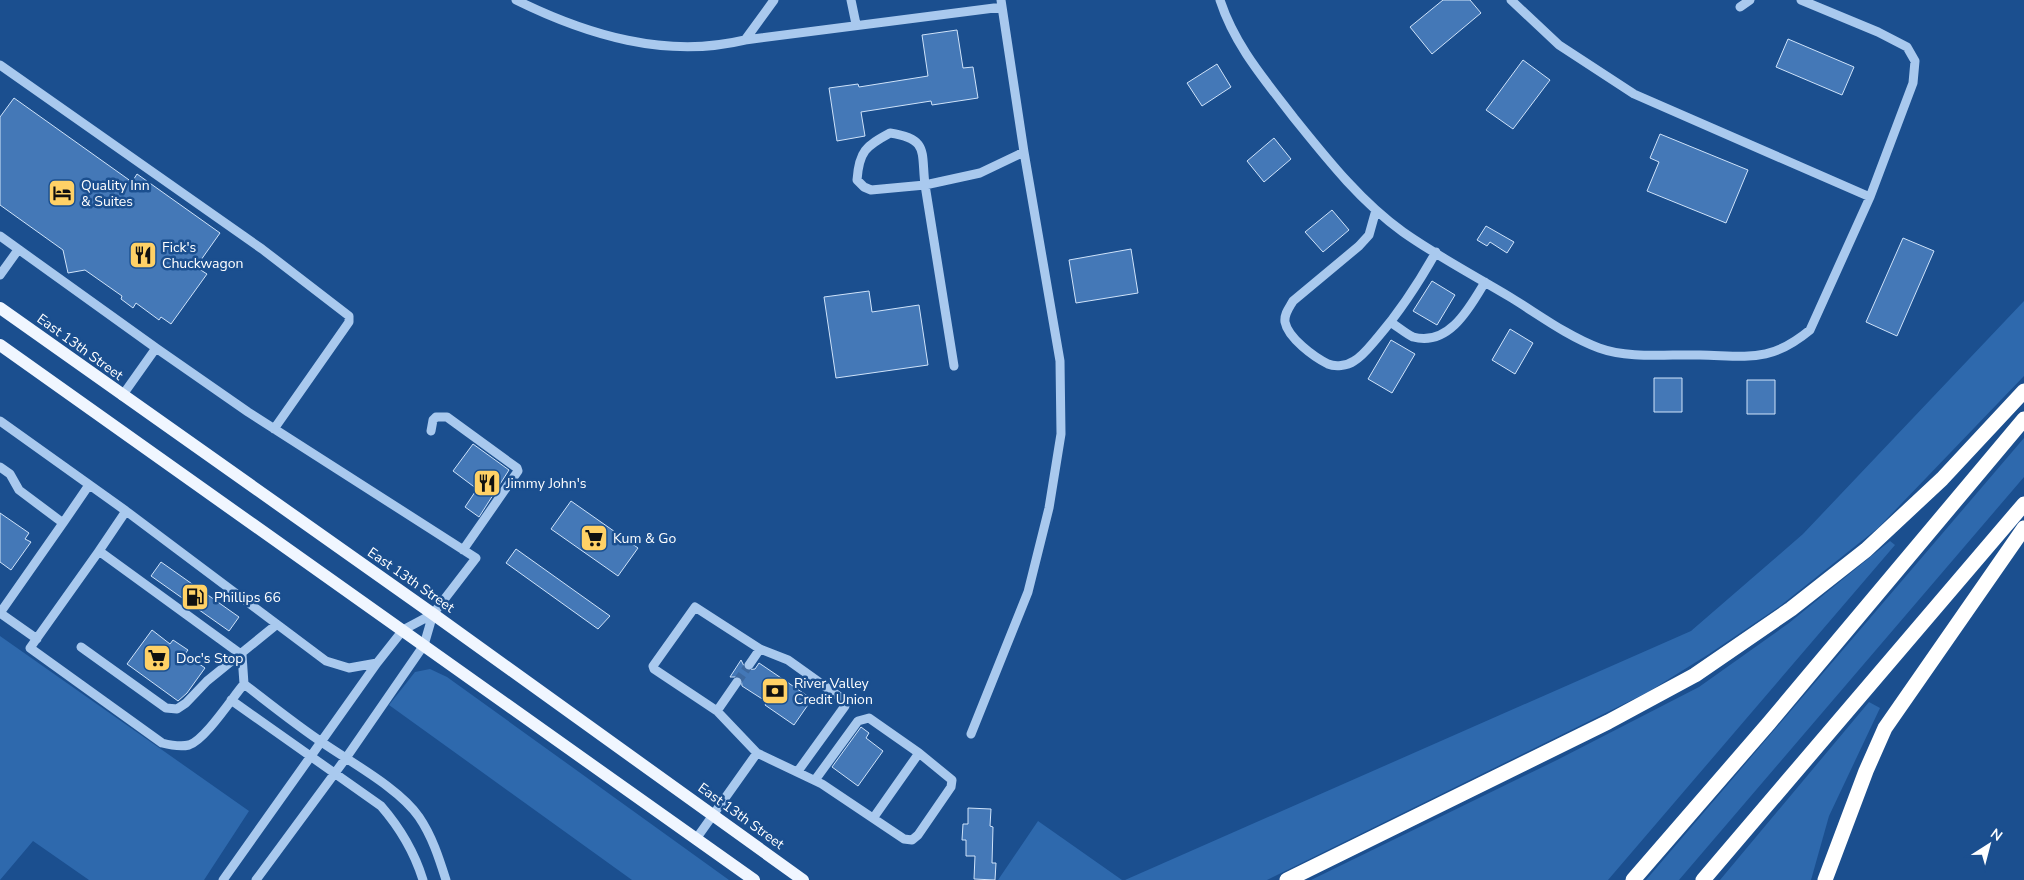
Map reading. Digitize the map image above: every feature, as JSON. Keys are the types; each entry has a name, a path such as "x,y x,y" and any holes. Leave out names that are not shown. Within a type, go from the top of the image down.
{"highway":[{"path":"1287,880 1599,726 1695,675 1791,609 1866,550 1942,479 2024,391"},
{"path":"1633,880 1769,723 2024,419"},
{"path":"1703,880 2024,504"},
{"path":"1825,880 1866,771 1885,728 2024,528"}],"main road":[{"name":"East 13th Street","path":"0,308 433,614 804,880"},
{"path":"0,345 754,880"}],"lane":[{"path":"516,0 547,16 597,34 637,42 692,47 716,47 745,40 1001,3 1024,152 1060,361 1061,434 1049,508 1028,592 971,734"},
{"path":"745,40 774,0"},
{"path":"851,0 856,24"},
{"path":"1220,0 1226,18 1246,56 1329,162 1376,210 1403,232 1599,348 1632,353 1753,356 1773,354 1791,345 1810,330 1870,197 1913,83 1915,61 1907,48 1878,32 1801,0"},
{"path":"1511,0 1559,45 1634,94 1870,197"},
{"path":"1740,7 1750,0"},
{"path":"0,65 262,249 349,316 349,322 274,429"},
{"path":"954,366 925,185 920,148 917,141 909,136 890,133 864,150 858,161 857,180 864,187 871,190 925,185 980,173 1024,152"},
{"path":"1376,210 1369,235 1359,246 1293,301 1286,312 1285,322 1290,333 1305,348 1329,364 1343,365 1354,362 1366,351 1414,292 1436,252"},
{"path":"0,236 156,348 274,429 476,558 433,614 424,645 346,758 256,880"},
{"path":"0,275 18,250"},
{"path":"1390,322 1412,336 1429,338 1442,335 1464,314 1485,282"},
{"path":"122,396 156,348"},
{"path":"431,431 433,420 440,416 447,417 517,468 518,471 463,550"},
{"path":"0,421 90,484 326,661 349,668 377,663"},
{"path":"0,467 10,474 19,490 63,523"},
{"path":"37,639 0,613 90,484"},
{"path":"126,511 30,648 162,742 174,746 190,745 202,736 244,684 242,655"},
{"path":"99,551 242,655"},
{"path":"798,771 845,706 845,703 788,660 760,649 695,607 653,666 657,672 717,712 756,753 815,780 874,817 904,839 912,840 918,835 951,787 952,780 920,753 869,718 858,721 815,780"},
{"path":"223,880 377,663 404,630 433,614"},
{"path":"81,647 166,708 177,709 186,703 207,681 242,655 276,625"},
{"path":"749,665 760,649"},
{"path":"717,712 737,682"},
{"path":"244,684 321,742 376,778 419,816 433,842 446,880"},
{"path":"231,700 381,806 399,826 415,856 423,880"},
{"path":"696,839 756,753"},
{"path":"874,817 920,753"}],"shaded area":[{"path":"2024,301 2024,376 1878,528 1780,606 1709,654 1648,692 1267,880 1125,880 1691,631 1803,534"},
{"path":"2024,438 2024,477 1679,880 1646,880"},
{"path":"1890,541 1895,545 1608,880 1311,880 1557,760 1699,687 1789,623"},
{"path":"0,636 249,811 204,880 89,880 33,841 0,880"},
{"path":"430,669 447,677 729,880 632,880 389,705 415,672"},
{"path":"1869,702 1880,708 1829,816 1811,880 1720,880"},
{"path":"1038,821 1122,880 998,880"}],"building":[{"path":"1443,0 1470,0 1481,13 1432,54 1410,27"},
{"path":"957,30 963,68 973,67 978,98 932,105 931,101 861,112 865,136 837,141 829,88 858,84 859,87 928,76 922,35"},
{"path":"1788,39 1854,67 1842,95 1776,67"},
{"path":"1523,60 1550,80 1513,129 1486,110"},
{"path":"1217,64 1231,87 1202,106 1187,83"},
{"path":"14,98 132,182 137,174 220,233 196,267 207,274 171,324 161,317 159,320 136,303 133,308 121,299 122,296 85,270 68,273 63,250 0,205 0,117"},
{"path":"1660,134 1748,170 1726,223 1647,191 1659,162 1650,158"},
{"path":"1274,138 1291,159 1264,182 1247,161"},
{"path":"1332,210 1349,230 1323,252 1305,232"},
{"path":"1486,226 1514,242 1507,253 1490,242 1487,246 1477,240"},
{"path":"1903,238 1934,251 1897,336 1866,322"},
{"path":"1131,249 1138,293 1076,303 1069,260"},
{"path":"1432,281 1455,295 1437,325 1413,311"},
{"path":"869,291 872,312 919,305 928,365 836,378 824,297"},
{"path":"1510,329 1533,343 1515,374 1492,360"},
{"path":"1391,340 1415,354 1392,393 1368,379"},
{"path":"1654,378 1682,378 1682,412 1654,412"},
{"path":"1747,380 1775,380 1775,414 1747,414"},
{"name":"Jimmy John's","path":"473,444 509,470 479,517 465,507 477,489 453,471"},
{"name":"Kum & Go","path":"571,501 638,548 618,576 551,529"},
{"path":"0,513 29,533 25,539 31,542 11,570 0,562"},
{"path":"516,549 610,616 598,629 506,563"},
{"name":"Phillips 66","path":"161,562 239,617 229,631 151,576"},
{"path":"152,630 170,644 173,640 188,650 185,654 205,668 187,693 178,701 127,664"},
{"name":"River Valley Credit Union","path":"741,660 746,670 755,669 759,663 812,699 794,725 765,705 767,702 742,686 741,677 730,677"},
{"path":"861,727 869,733 866,738 883,751 858,786 832,767"},
{"path":"968,808 991,809 990,826 993,827 992,863 996,863 995,880 974,879 975,856 966,856 966,840 962,840 963,824 968,824"}],"tunnel":[{"path":"737,682 749,665"}],"place":[{"name":"Quality Inn & Suites","path":"62,193"},
{"name":"Fick's Chuckwagon","path":"143,255"},
{"name":"Jimmy John's","path":"487,483"},
{"name":"Kum & Go","path":"594,538"},
{"name":"Phillips 66","path":"195,597"},
{"name":"Doc's Stop","path":"157,658"},
{"name":"River Valley Credit Union","path":"775,691"}]}
